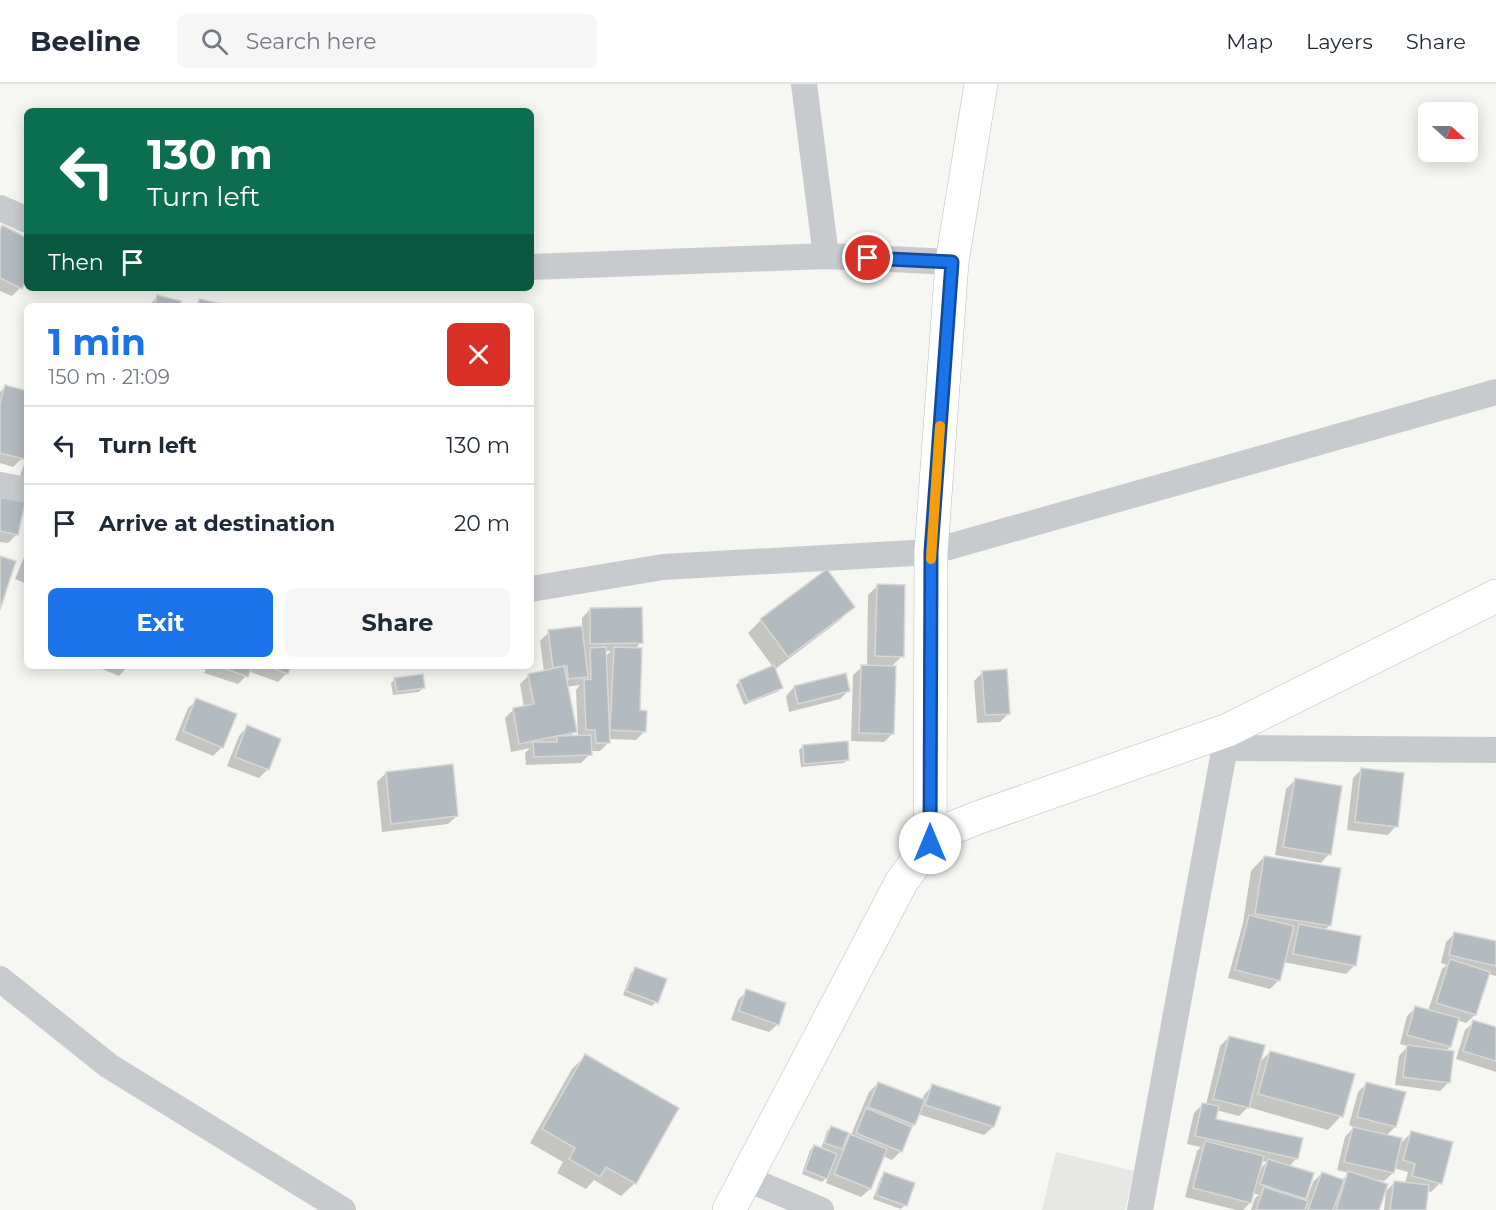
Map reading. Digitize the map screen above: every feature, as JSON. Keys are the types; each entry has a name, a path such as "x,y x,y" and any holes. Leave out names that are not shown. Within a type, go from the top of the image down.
{"street":[{"path":"804,84 826,256"},
{"path":"930,843 931,552 952,262 981,84"},
{"path":"0,208 24,219"},
{"path":"534,267 826,256 952,262"},
{"path":"534,588 663,567 931,552 1496,392"},
{"path":"0,485 24,489"},
{"path":"729,1210 902,881 930,843 952,828 977,818 1226,739 1496,596"},
{"path":"1226,739 1496,750"},
{"path":"1140,1210 1226,739"},
{"path":"0,979 109,1065 344,1210"},
{"path":"745,1178 821,1210"}],"shaded area":[{"path":"1056,1152 1134,1171 1125,1210 1042,1210"}],"building":[{"path":"2,225 24,236 24,285 22,289 0,278 0,230"},
{"path":"157,295 181,301 181,303 155,303"},
{"path":"199,299 217,303 198,303"},
{"path":"5,385 24,390 24,459 0,453 0,403"},
{"path":"0,492 24,498 18,535 0,531"},
{"path":"0,556 16,561 0,610"},
{"path":"827,569 855,607 788,657 760,619"},
{"path":"877,584 905,585 904,657 875,656"},
{"path":"642,607 643,643 590,644 590,608"},
{"path":"582,626 588,677 568,679 567,666 553,668 548,630"},
{"path":"606,647 610,743 596,743 595,730 586,730 584,680 591,679 590,648"},
{"path":"614,647 642,648 640,710 647,711 646,732 610,730"},
{"path":"774,665 783,688 748,702 739,680"},
{"path":"861,665 896,666 894,734 859,733"},
{"path":"564,666 577,732 519,744 513,708 534,704 528,674"},
{"path":"226,669 251,669 248,677"},
{"path":"275,669 290,669 288,674"},
{"path":"1007,669 1010,714 985,715 982,671"},
{"path":"846,673 850,691 798,704 794,686"},
{"path":"423,674 425,688 397,692 394,678"},
{"path":"196,698 237,714 223,748 183,731"},
{"path":"247,725 281,739 269,770 235,757"},
{"path":"591,735 592,755 534,757 533,742 557,742 557,736"},
{"path":"848,741 849,760 804,764 803,745"},
{"path":"453,764 458,816 391,824 386,772"},
{"path":"1361,768 1404,773 1398,827 1355,822"},
{"path":"1295,778 1342,786 1331,855 1283,847"},
{"path":"1264,856 1341,868 1331,926 1255,914"},
{"path":"1249,915 1294,926 1280,981 1235,970"},
{"path":"1299,924 1361,936 1356,966 1293,954"},
{"path":"1454,932 1496,941 1496,966 1449,955"},
{"path":"1450,959 1490,972 1476,1015 1436,1003"},
{"path":"635,967 667,979 658,1003 626,991"},
{"path":"746,989 786,1003 779,1025 739,1011"},
{"path":"1415,1006 1459,1018 1451,1047 1407,1035"},
{"path":"1473,1020 1496,1027 1496,1061 1463,1051"},
{"path":"1229,1036 1265,1045 1249,1108 1213,1099"},
{"path":"1407,1045 1454,1051 1450,1083 1403,1077"},
{"path":"1270,1051 1355,1074 1343,1117 1258,1094"},
{"path":"585,1054 679,1108 636,1184 606,1167 600,1177 569,1159 575,1148 542,1129"},
{"path":"878,1082 925,1100 915,1125 868,1107"},
{"path":"1366,1082 1406,1092 1396,1127 1357,1117"},
{"path":"932,1084 1001,1107 994,1127 925,1105"},
{"path":"1202,1103 1219,1106 1216,1119 1303,1138 1298,1159 1195,1136"},
{"path":"866,1108 912,1127 902,1152 856,1133"},
{"path":"831,1126 849,1133 842,1149 824,1143"},
{"path":"1353,1127 1402,1138 1394,1173 1344,1162"},
{"path":"1411,1131 1453,1142 1442,1184 1412,1176 1415,1164 1403,1160"},
{"path":"850,1134 887,1149 871,1189 834,1174"},
{"path":"1205,1141 1264,1156 1251,1203 1193,1188"},
{"path":"814,1145 837,1154 827,1179 805,1170"},
{"path":"1268,1159 1314,1173 1306,1199 1260,1184"},
{"path":"1348,1171 1388,1184 1379,1210 1336,1210"},
{"path":"884,1172 915,1183 907,1206 876,1195"},
{"path":"1322,1172 1344,1180 1333,1210 1308,1210"},
{"path":"1394,1181 1429,1185 1426,1210 1390,1210"},
{"path":"1264,1187 1308,1201 1305,1210 1256,1210"}],"slow traffic":[{"path":"931,559 940,426"}],"route":[{"path":"868,258 952,262 931,552 930,843"}]}
